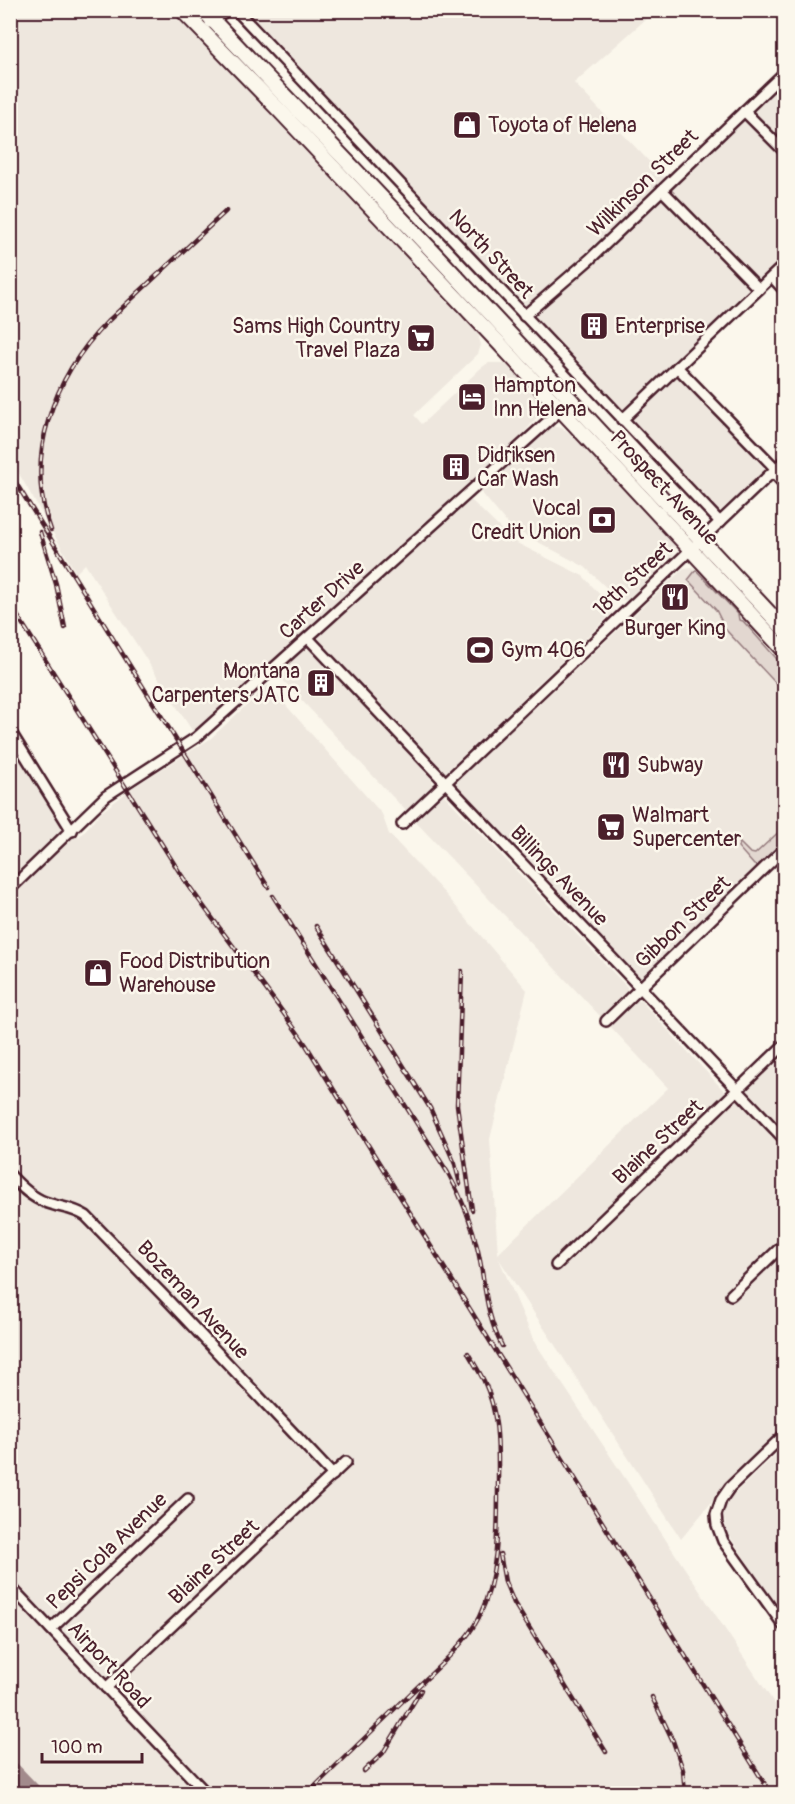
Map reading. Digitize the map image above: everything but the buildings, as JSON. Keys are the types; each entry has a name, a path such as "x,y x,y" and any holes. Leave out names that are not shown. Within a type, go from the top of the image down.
{"highway":[{"path":"182,10 418,247"},
{"path":"203,10 418,247"},
{"name":"Prospect Avenue","path":"418,247 696,544 784,629"},
{"name":"Prospect Avenue","path":"696,544 784,650"}],"street":[{"path":"200,29 214,21 226,10"},
{"name":"North Street","path":"236,10 720,522"},
{"name":"Wilkinson Street","path":"524,316 590,258 784,73"},
{"path":"744,111 784,151"},
{"path":"662,190 759,289"},
{"path":"622,420 784,265"},
{"path":"772,277 784,290"},
{"path":"677,367 775,470 784,484"},
{"name":"Carter Drive","path":"10,890 106,796 197,737 566,405"},
{"name":"18th Street","path":"402,824 784,461"},
{"name":"Billings Avenue","path":"308,638 784,1139"},
{"path":"10,731 72,831"},
{"name":"Gibbon Street","path":"606,1022 784,849"},
{"name":"Blaine Street","path":"556,1265 784,1045"},
{"name":"Bozeman Avenue","path":"10,1175 29,1194 44,1202 75,1210 86,1216 333,1475"},
{"path":"731,1295 784,1244"},
{"path":"784,1435 730,1487 716,1515 723,1541 784,1626"},
{"name":"Blaine Street","path":"106,1688 346,1462"},
{"name":"Pepsi Cola Avenue","path":"51,1629 188,1499"},
{"name":"Airport Road","path":"10,1586 207,1794"}],"shaded area":[{"path":"11,11 169,11 202,42 478,334 481,345 478,354 414,415 422,424 488,363 502,363 509,366 536,397 539,404 537,417 523,434 395,553 193,732 85,564 76,573 10,458"},
{"path":"243,11 655,11 574,83 665,178 528,307 524,307 518,304"},
{"path":"784,81 784,255 735,306 622,414 535,321 535,315"},
{"path":"674,377 685,377 754,449 752,455 765,469 764,473 718,511 686,482 633,424 633,418"},
{"path":"552,426 562,428 571,434 673,539 675,550 673,556 627,600 618,599 585,567 510,527 481,492 482,486 544,430"},
{"path":"467,501 472,501 513,541 583,576 613,609 612,613 446,772 440,771 318,640 320,635"},
{"path":"692,567 698,570 784,662 784,840 644,976 639,977 634,976 456,787 457,781 684,568"},
{"path":"696,570 784,667 784,692 726,630 716,610 688,580"},
{"path":"305,649 312,651 414,758 432,780 431,787 406,811 277,674"},
{"path":"268,685 382,814 389,834 447,896 527,990 490,1139 498,1254 668,1088 609,1025 634,1001 641,1001 725,1092 726,1096 701,1121 706,1128 737,1098 784,1148 784,1427 735,1474 681,1539 499,1259 534,1341 784,1718 784,1793 11,1793 10,725 79,837 104,810 135,786 210,739"},
{"path":"440,795 445,796 627,987 627,994 602,1018 414,820"},
{"path":"784,827 784,841 759,866 754,865 738,847 740,843 750,853 755,854"},
{"path":"784,1050 784,1134 743,1091"},
{"path":"784,1447 784,1617 727,1532 723,1512 732,1496"}],"taxiway":[{"path":"10,1769 34,1794"}],"railway":[{"path":"51,530 43,502 40,474 42,446 59,392 72,367 88,343 107,322 226,211"},
{"path":"14,480 268,887"},
{"path":"40,532 56,584 65,628"},
{"path":"10,604 180,873 306,1045 771,1794"},
{"path":"273,896 453,1182 473,1231 489,1311 502,1346"},
{"path":"316,926 430,1108 455,1164 460,1184"},
{"path":"462,971 457,1105 472,1210"},
{"path":"307,1794 466,1638 485,1602 496,1554 497,1433 489,1394 468,1353"},
{"path":"500,1554 505,1582 514,1603 606,1752"},
{"path":"364,1771 383,1753 421,1690"},
{"path":"652,1697 673,1741 683,1770 685,1794"}],"place":[{"name":"Toyota of Helena","path":"467,125"},
{"name":"Enterprise","path":"594,326"},
{"name":"Sams High Country Travel Plaza","path":"421,338"},
{"name":"Hampton Inn Helena","path":"472,397"},
{"name":"Didriksen Car Wash","path":"456,467"},
{"name":"Vocal Credit Union","path":"602,520"},
{"name":"Burger King","path":"675,597"},
{"name":"Gym 406","path":"480,650"},
{"name":"Montana Carpenters JATC","path":"321,683"},
{"name":"Subway","path":"616,765"},
{"name":"Walmart Supercenter","path":"611,827"},
{"name":"Food Distribution Warehouse","path":"98,973"}]}
